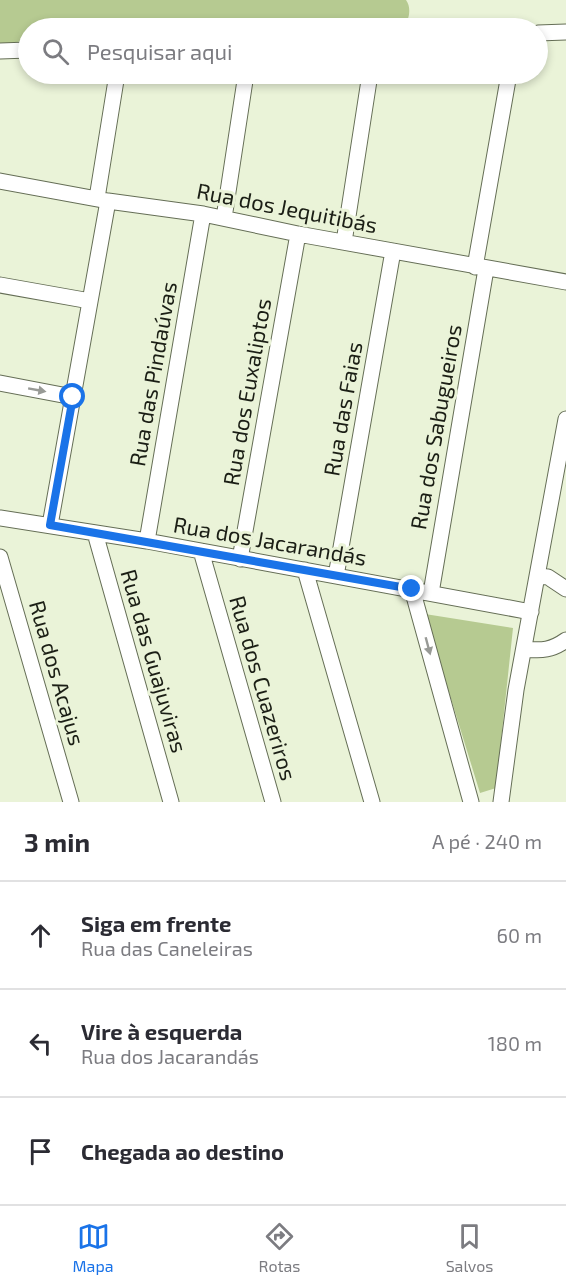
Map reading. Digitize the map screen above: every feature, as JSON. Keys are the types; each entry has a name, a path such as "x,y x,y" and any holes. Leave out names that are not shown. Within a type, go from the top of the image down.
{"street":[{"path":"548,33 566,32"},
{"path":"0,51 18,50"},
{"path":"50,525 90,300 116,84"},
{"path":"224,218 244,84"},
{"path":"344,242 368,84"},
{"name":"Rua dos Sabugueiros","path":"431,593 508,84"},
{"name":"Rua dos Jequitibás","path":"0,181 103,200 203,214 298,234 566,282"},
{"name":"Rua das Pindaúvas","path":"147,541 203,214"},
{"name":"Rua dos Euxaliptos","path":"240,559 298,234"},
{"name":"Rua das Faias","path":"336,576 393,251"},
{"path":"0,285 90,300"},
{"path":"0,383 73,397"},
{"path":"501,802 516,690 566,418"},
{"name":"Rua dos Jacarandás","path":"0,518 147,541 531,612"},
{"name":"Rua das Guajuviras","path":"95,532 171,802"},
{"name":"Rua dos Cuazeriros","path":"201,551 273,802"},
{"name":"Rua dos Acajus","path":"0,557 71,802"},
{"path":"305,570 372,802"},
{"path":"537,576 548,577 566,589"},
{"path":"412,589 471,802"},
{"path":"525,649 545,651 566,640"}],"green space":[{"path":"0,0 406,0 409,11 408,18 18,18 18,42 0,45"},
{"path":"425,614 513,628 496,788 480,793"}],"route":[{"path":"73,397 50,525 412,589"}]}
